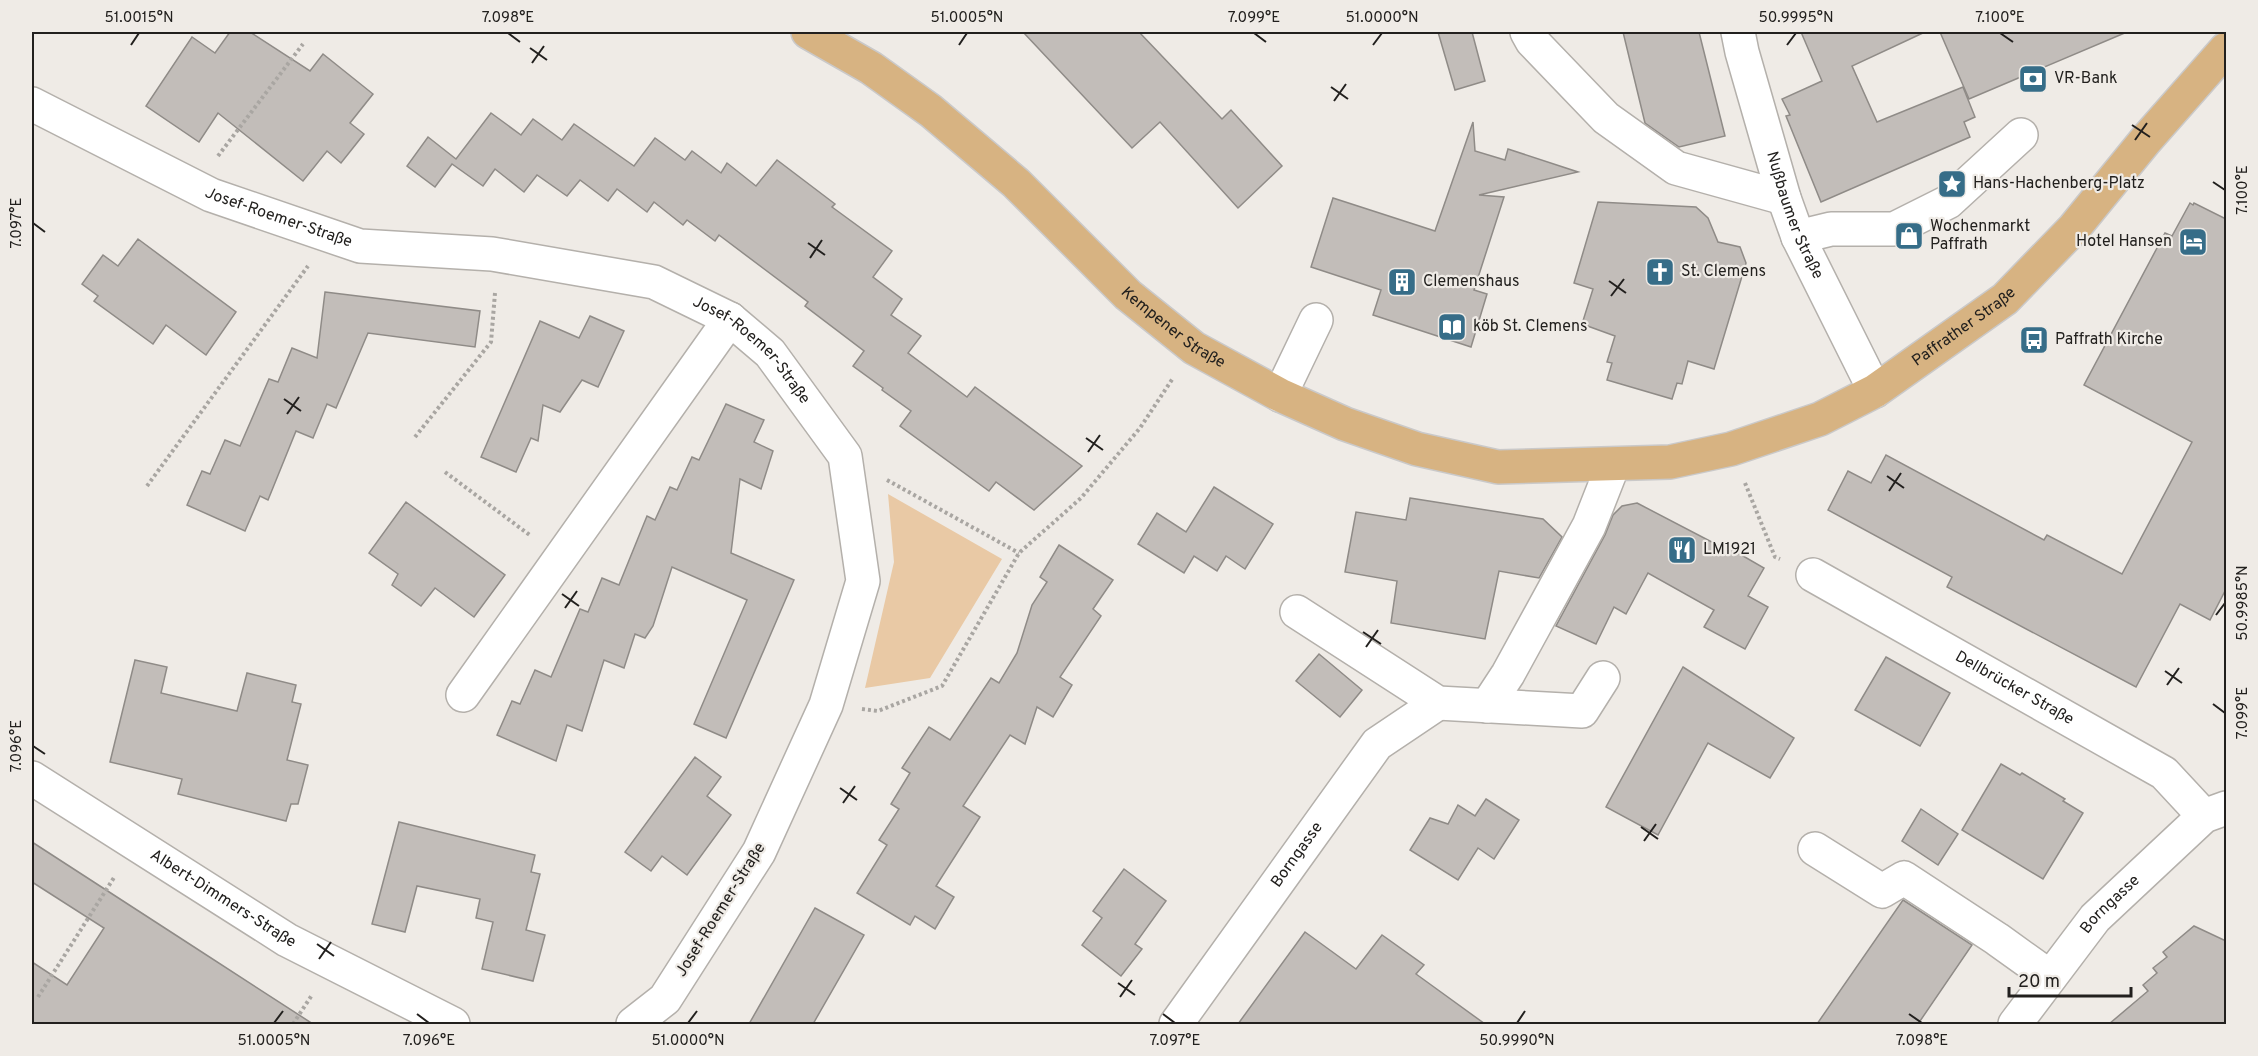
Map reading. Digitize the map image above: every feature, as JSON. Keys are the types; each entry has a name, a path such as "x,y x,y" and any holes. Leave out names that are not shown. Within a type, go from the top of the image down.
{"main road":[{"name":"Kempener Straße","path":"808,32 871,68 931,111 1016,183 1128,295 1194,348 1280,395 1346,424 1417,449 1498,467 1613,465"},
{"name":"Paffrather Straße","path":"1613,465 1670,462 1731,449 1820,419 1875,391 2005,299 2074,228 2145,141 2226,49"}],"street":[{"path":"1527,32 1532,41 1606,118 1676,168 1784,198"},
{"name":"Nußbaumer Straße","path":"1738,32 1784,198 1798,237 1875,391"},
{"path":"2222,32 2226,37"},
{"name":"Josef-Roemer-Straße","path":"32,104 211,195 360,246 499,255 654,282 730,319 770,353 845,456 863,581 826,705 759,852 666,999 633,1024"},
{"path":"1798,237 1831,229 1894,229 1948,202 2020,135"},
{"path":"463,695 730,319"},
{"path":"1280,395 1316,321"},
{"path":"1487,706 1508,674 1588,526 1613,465"},
{"name":"Dellbrücker Straße","path":"1813,574 2164,772 2215,812"},
{"path":"1297,612 1438,703 1582,711 1603,678"},
{"name":"Borngasse","path":"1176,1024 1377,744 1438,703"},
{"name":"Albert-Dimmers-Straße","path":"32,778 287,940 453,1024"},
{"name":"Borngasse","path":"2015,1024 2095,918 2215,812"},
{"path":"1815,849 1882,891 1904,878 2050,977"}],"path":[{"path":"195,187 303,44"},
{"path":"147,486 330,236"},
{"path":"415,437 491,342 499,255"},
{"path":"826,705 878,711 942,686 1019,553 1081,498 1140,428 1194,348"},
{"path":"1731,449 1775,557 1813,574"},
{"path":"845,456 921,501 1019,553"},
{"path":"445,472 560,558"},
{"path":"38,997 136,845"}],"shaded area":[{"path":"888,494 1002,559 930,678 865,688 894,562"}],"building":[{"path":"230,32 250,32 310,71 323,54 373,94 350,123 364,134 341,163 327,151 303,181 218,113 199,142 146,106 192,37 215,53"},
{"path":"1023,32 1139,32 1222,119 1231,110 1282,166 1238,208 1160,122 1132,148"},
{"path":"1438,32 1472,32 1485,81 1455,90"},
{"path":"1623,32 1699,32 1725,136 1679,147 1645,123"},
{"path":"1801,32 1925,32 1852,66 1877,122 1963,87 1975,117 1964,122 1970,137 1821,202 1786,116 1790,115 1782,99 1822,81"},
{"path":"1940,32 2127,32 1969,99"},
{"path":"491,113 521,135 533,119 562,140 574,124 634,166 655,138 685,160 692,151 721,173 727,163 756,186 777,160 835,204 832,207 892,251 873,277 902,299 891,315 921,336 908,353 967,397 975,387 1082,466 1034,510 996,482 989,491 900,426 911,411 853,366 864,351 805,306 808,302 719,235 715,241 687,220 683,225 654,202 647,212 617,189 608,201 580,180 567,196 537,175 524,192 495,169 483,186 452,164 435,187 407,166 428,137 456,159"},
{"path":"1473,122 1475,151 1505,160 1508,149 1578,172 1479,195 1504,197 1474,290 1487,294 1471,347 1373,315 1381,290 1311,267 1333,198 1435,231"},
{"name":"St. Clemens","path":"1598,202 1696,207 1708,218 1718,242 1740,247 1746,263 1714,369 1688,361 1682,384 1677,383 1672,399 1607,380 1612,363 1607,362 1615,336 1582,324 1593,289 1574,283"},
{"path":"2190,203 2226,219 2226,589 2210,620 2180,604 2136,687 1947,587 1952,577 1828,510 1848,471 1871,483 1886,455 2044,540 2047,535 2122,574 2192,442 2084,385 2165,233 2172,236"},
{"path":"138,239 236,312 206,355 166,325 153,344 94,301 98,296 82,284 103,255 118,266"},
{"path":"325,292 480,311 475,347 368,333 336,408 327,404 313,438 296,431 268,500 260,496 245,531 187,505 202,471 210,474 225,440 240,446 269,379 278,382 292,348 317,358"},
{"path":"590,316 624,331 598,387 582,380 560,412 543,405 538,441 531,438 516,472 481,457 540,321 579,338"},
{"path":"726,404 764,420 754,442 773,451 761,489 740,479 731,553 794,580 726,738 694,724 747,600 672,567 653,626 645,638 635,634 624,668 604,660 582,731 567,725 556,761 497,735 512,701 520,704 535,670 551,677 580,609 588,612 602,578 619,585 647,516 655,520 670,487 677,490 692,457 699,460"},
{"path":"1214,487 1273,524 1245,569 1226,556 1217,571 1194,556 1184,573 1138,544 1157,513 1186,532"},
{"path":"1410,498 1543,519 1562,537 1539,578 1499,571 1485,639 1391,623 1397,581 1345,572 1356,512 1406,520"},
{"path":"406,502 505,575 474,617 435,588 421,606 392,585 398,574 369,553"},
{"path":"1637,503 1729,551 1731,549 1764,568 1748,596 1768,607 1745,649 1704,627 1714,610 1648,573 1626,614 1614,607 1596,644 1556,626 1605,535 1613,515 1622,506"},
{"path":"1059,545 1113,580 1093,609 1101,616 1060,677 1072,685 1053,717 1037,707 1025,744 1010,735 963,806 980,817 936,886 954,897 935,929 915,916 910,925 857,893 887,845 879,840 899,809 891,804 910,773 902,768 929,727 950,740 991,678 999,683 1017,653 1032,605 1047,582 1040,577"},
{"path":"1319,654 1362,690 1340,717 1296,681"},
{"path":"1886,657 1950,693 1920,746 1855,710"},
{"path":"135,660 167,667 161,693 237,711 247,673 296,685 292,702 301,704 287,760 308,765 298,804 291,804 286,821 178,794 182,779 110,762"},
{"path":"1683,667 1794,738 1770,778 1708,743 1658,835 1606,807"},
{"path":"695,757 721,777 707,796 731,815 687,875 662,856 651,871 625,852"},
{"path":"2001,764 2020,775 2022,773 2065,799 2063,801 2083,813 2043,879 1962,830"},
{"path":"1486,799 1519,820 1494,859 1478,848 1458,880 1410,850 1430,818 1448,824 1458,805 1475,816"},
{"path":"1921,809 1958,834 1938,865 1902,841"},
{"path":"399,822 535,855 531,872 540,874 526,930 545,935 533,981 482,969 493,922 476,918 480,899 417,886 405,932 372,924"},
{"path":"32,842 313,1024 32,1024 32,962 67,985 104,928 32,882"},
{"path":"1124,869 1166,901 1135,944 1142,949 1121,976 1082,945 1102,918 1093,911"},
{"path":"1903,900 1972,945 1918,1024 1817,1024"},
{"path":"815,908 864,935 813,1024 749,1024"},
{"path":"2194,926 2226,941 2226,1024 2109,1024 2148,991 2143,985 2157,973 2153,968 2167,957 2163,952"},
{"path":"1305,932 1356,969 1382,935 1424,965 1416,974 1485,1024 1238,1024"}],"place":[{"name":"VR-Bank","path":"2033,79"},
{"name":"Hans-Hachenberg-Platz","path":"1952,184"},
{"name":"Wochenmarkt Paffrath","path":"1909,236"},
{"name":"Hotel Hansen","path":"2193,242"},
{"name":"St. Clemens","path":"1660,272"},
{"name":"Clemenshaus","path":"1402,282"},
{"name":"köb St. Clemens","path":"1452,327"},
{"name":"Paffrath Kirche","path":"2034,340"},
{"name":"LM1921","path":"1682,550"}]}
